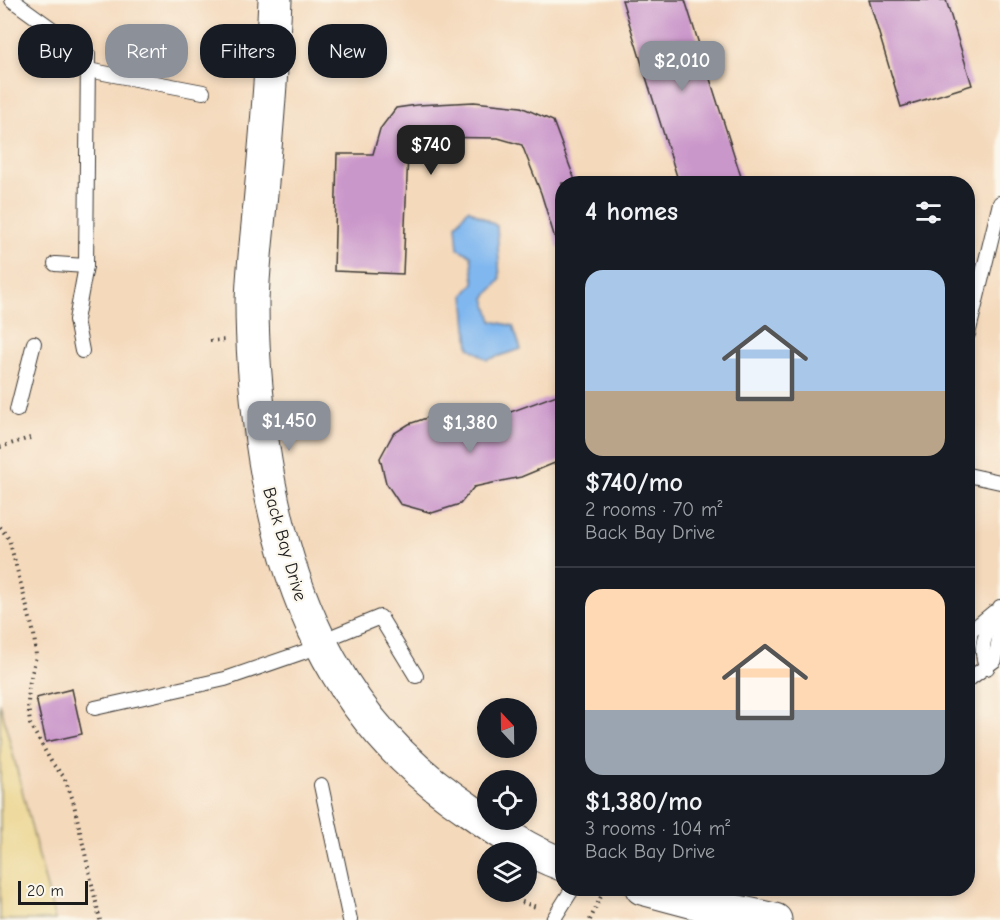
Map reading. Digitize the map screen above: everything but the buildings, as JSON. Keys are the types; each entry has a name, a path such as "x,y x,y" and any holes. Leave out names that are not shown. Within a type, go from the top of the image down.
{"street":[{"name":"Back Bay Drive","path":"275,0 271,87 252,300 255,393 267,480 288,565 304,610 320,644 358,707 391,747 434,785 509,838 555,861"},
{"path":"692,896 775,920"}],"lane":[{"path":"12,0 45,24"},
{"path":"93,71 203,92"},
{"path":"82,351 76,320 86,266 88,78"},
{"path":"975,305 1000,203"},
{"path":"55,264 86,266"},
{"path":"17,410 34,343"},
{"path":"975,477 1000,482"},
{"path":"975,618 1000,607"},
{"path":"975,628 1000,607"},
{"path":"987,668 981,655 985,636 1000,607"},
{"path":"95,708 225,679 320,644 380,617 416,676"},
{"path":"975,676 995,660 1000,620"},
{"path":"321,785 350,920"},
{"path":"553,920 568,896"}],"path":[{"path":"0,447 30,438"},
{"path":"0,527 9,539 34,634 36,656 29,686 30,724 52,763 64,777 74,800 100,920"},
{"path":"590,920 601,896"}],"sand":[{"path":"0,703 55,920 0,920"}],"water":[{"path":"468,209 497,226 500,280 485,298 492,321 513,326 521,349 487,360 469,347 464,295 474,283 471,255 458,249 456,225"}]}
